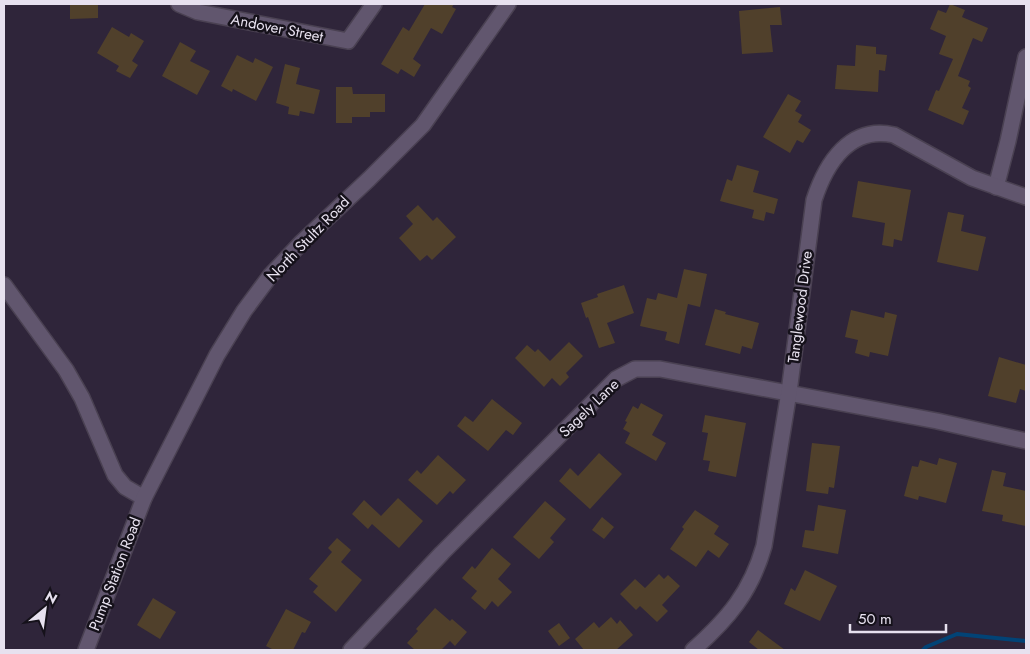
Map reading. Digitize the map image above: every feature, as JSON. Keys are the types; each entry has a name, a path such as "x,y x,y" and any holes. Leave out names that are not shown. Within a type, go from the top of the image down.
{"street":[{"name":"Andover Street","path":"179,4 198,12 348,41 374,4"},
{"name":"North Stultz Road","path":"144,498 217,355 244,311 270,276 302,242 423,125 508,4"},
{"path":"996,188 1026,57"},
{"name":"Tanglewood Drive","path":"693,650 722,623 743,594 758,568 764,546 789,392 814,200 826,172 843,149 852,141 881,132 894,135 972,178 1026,197"},
{"path":"4,285 66,370 82,398 115,475 126,488 144,498"},
{"name":"Sagely Lane","path":"351,650 442,552 616,379 635,369 660,369 789,392 937,421 1026,441"},
{"name":"Pump Station Road","path":"86,650 144,498"}],"building":[{"path":"70,4 98,4 98,18 70,19"},
{"path":"425,4 454,4 452,7 456,9 442,34 431,28 413,59 421,65 414,77 401,69 398,74 381,64 403,27 409,31"},
{"path":"950,4 965,10 962,17 988,28 982,42 973,38 958,76 970,81 968,86 971,88 962,108 969,111 963,125 928,110 936,90 939,91 953,59 939,54 946,36 930,29 938,10 946,13"},
{"path":"780,7 782,25 770,25 773,52 742,54 739,11"},
{"path":"112,27 129,37 131,33 144,41 132,61 138,65 130,78 116,71 119,66 97,53"},
{"path":"180,42 196,51 190,61 210,71 197,95 162,76"},
{"path":"856,45 876,47 876,54 887,55 885,71 879,70 878,92 835,89 837,65 855,66"},
{"path":"237,55 253,63 255,58 273,67 256,101 233,89 232,92 221,86"},
{"path":"285,64 300,68 296,84 320,90 314,114 300,111 299,116 288,114 289,107 276,103"},
{"path":"336,87 352,87 353,94 385,94 385,112 370,112 370,117 352,117 352,123 336,123"},
{"path":"788,94 801,101 795,111 802,115 798,122 811,130 803,143 797,140 790,153 763,137"},
{"path":"737,165 759,171 753,192 778,199 774,214 766,212 764,221 752,218 754,210 720,201 727,179 732,181"},
{"path":"858,181 911,190 902,241 894,239 893,247 882,245 885,223 852,217"},
{"path":"418,205 433,221 437,217 456,237 432,260 427,255 420,261 399,238 413,224 406,216"},
{"path":"948,212 964,215 961,231 986,237 978,271 937,262"},
{"path":"684,269 707,274 700,307 688,304 679,344 665,340 667,332 640,326 647,298 656,300 658,293 677,298"},
{"path":"624,285 634,313 607,323 615,343 599,348 581,303 598,297 597,294"},
{"path":"715,309 726,312 725,314 759,323 752,349 742,346 740,354 705,345"},
{"path":"851,310 884,318 885,312 897,315 888,356 870,352 869,357 855,353 858,340 845,337"},
{"path":"569,342 583,356 566,373 569,377 560,386 552,378 544,387 515,358 527,345 535,352 538,349 550,361"},
{"path":"999,357 1026,365 1026,391 1020,389 1016,403 988,396"},
{"path":"492,399 522,423 513,435 506,430 488,451 457,426 465,416 473,422"},
{"path":"641,403 663,415 652,435 666,443 656,461 625,443 630,433 623,429 627,422 625,421 633,406 638,409"},
{"path":"705,415 746,423 736,477 708,471 710,461 703,460 708,433 702,432"},
{"path":"812,443 840,446 834,488 829,487 828,494 806,491"},
{"path":"599,453 622,474 590,509 559,481 570,468 578,476"},
{"path":"438,455 466,480 453,494 450,491 437,505 408,480 417,470 421,474"},
{"path":"939,458 957,463 946,503 919,496 918,500 904,496 912,466 918,467 920,460 937,465"},
{"path":"992,470 1006,473 1003,486 1026,491 1026,526 1002,521 1003,515 982,511"},
{"path":"398,498 423,521 399,548 372,524 368,529 352,514 364,500 381,516"},
{"path":"545,501 566,519 550,538 554,542 539,559 513,537"},
{"path":"818,505 846,510 838,554 802,547 805,530 814,531"},
{"path":"695,510 719,526 714,534 729,544 719,558 708,550 696,567 670,549 684,529 682,527"},
{"path":"602,517 614,527 604,539 592,530"},
{"path":"337,538 351,550 341,562 362,580 336,612 313,592 318,586 309,579 332,552 328,548"},
{"path":"492,548 511,564 498,579 512,592 498,607 492,601 485,610 471,598 477,591 462,578 472,566 475,569"},
{"path":"805,570 837,586 820,621 784,604 791,588 795,591"},
{"path":"659,574 664,579 668,575 680,586 662,605 668,611 657,622 640,606 636,610 620,594 635,579 645,588"},
{"path":"153,598 176,612 160,639 137,625"},
{"path":"435,608 467,632 455,646 450,641 441,650 415,650 407,643 418,631 416,629"},
{"path":"286,609 311,622 305,633 302,632 293,650 274,650 266,646"},
{"path":"611,617 617,624 620,620 633,635 616,650 584,650 575,639 594,622 599,628"},
{"path":"559,623 570,638 559,646 548,631"},
{"path":"758,630 785,650 759,650 749,642"}],"waterway":[{"path":"923,650 957,634 1026,641"}]}
